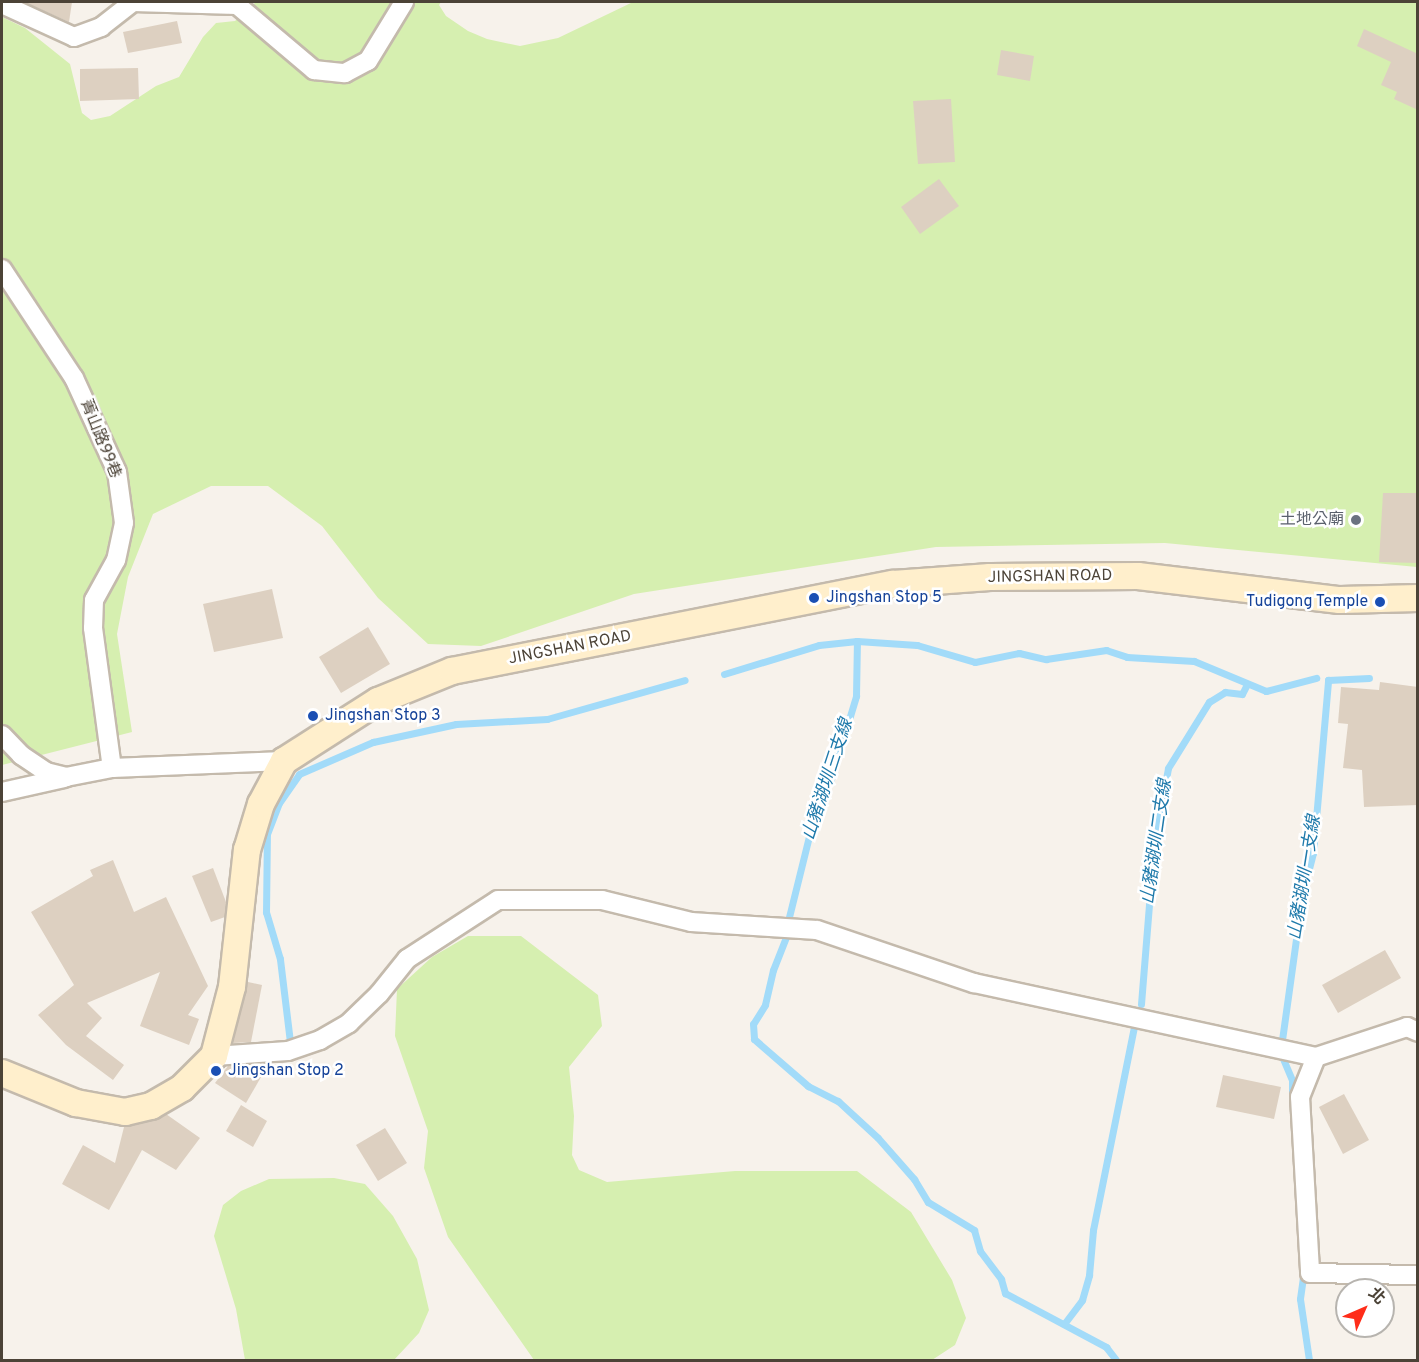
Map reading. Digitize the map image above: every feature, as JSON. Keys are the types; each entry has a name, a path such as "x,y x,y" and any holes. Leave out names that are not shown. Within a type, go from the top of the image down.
{"street":[{"path":"2,4 74,37 101,27 134,2 237,4 314,70 345,73 368,61 404,2"},
{"name":"菁山路99巷","path":"2,269 74,378 117,472 124,523 116,560 94,600 93,628 111,768"},
{"name":"JINGSHAN ROAD","path":"214,1056 232,987 247,850 261,804 284,761 378,701 452,671 893,584 990,577 1138,576 1340,600 1418,598"},
{"path":"2,735 21,755 46,772 66,777"},
{"path":"2,792 111,768 284,761"},
{"path":"2,1073 76,1103 125,1112 151,1106 182,1088 214,1056 288,1051 320,1040 349,1023 379,994 407,959 498,900 602,900 691,922 817,930 974,983 1316,1057 1407,1028 1418,1032"},
{"path":"1316,1057 1300,1097 1310,1273 1418,1275"}],"green space":[{"path":"256,2 441,2 439,5 446,16 468,31 487,39 520,46 558,38 633,2 1417,2 1417,567 1165,543 936,547 634,594 481,646 428,644 378,598 322,526 268,486 211,486 153,514 128,577 117,634 132,732 2,765 2,17 25,28 70,64 82,113 91,120 110,116 156,86 179,77 203,37 216,23 235,21"},
{"path":"468,936 521,936 598,995 602,1026 569,1067 574,1116 572,1155 579,1170 607,1182 735,1171 857,1171 911,1212 952,1280 966,1318 955,1345 932,1360 534,1360 448,1237 424,1168 428,1131 395,1036 397,989 432,957"},
{"path":"334,1178 365,1184 393,1216 417,1259 429,1310 419,1333 394,1360 245,1360 236,1309 214,1236 223,1205 241,1191 269,1179"}],"building":[{"path":"24,2 72,2 69,22"},
{"path":"177,21 182,43 128,53 123,32"},
{"path":"1364,29 1418,54 1418,110 1394,99 1397,92 1381,85 1391,62 1357,46"},
{"path":"1001,50 1034,56 1030,81 997,75"},
{"path":"138,68 139,99 80,101 80,69"},
{"path":"951,99 955,162 918,164 913,101"},
{"path":"939,179 959,206 920,234 901,207"},
{"path":"1383,493 1418,493 1418,563 1379,562"},
{"path":"272,589 283,638 214,652 203,604"},
{"path":"368,627 390,664 341,693 319,657"},
{"path":"1380,682 1418,687 1418,805 1364,807 1362,770 1343,768 1348,724 1338,723 1341,687 1379,690"},
{"path":"113,860 134,912 166,897 208,986 188,1015 199,1019 189,1045 140,1026 160,972 87,1003 102,1018 86,1036 124,1065 113,1080 66,1045 38,1015 74,985 31,912 93,876 90,870"},
{"path":"213,868 226,902 225,917 211,922 192,876"},
{"path":"1385,950 1401,978 1338,1013 1322,985"},
{"path":"248,982 262,985 251,1042 233,1043"},
{"path":"242,1065 261,1077 246,1103 215,1083 228,1066"},
{"path":"1223,1075 1281,1087 1274,1119 1216,1107"},
{"path":"1344,1094 1369,1140 1343,1154 1319,1107"},
{"path":"241,1105 267,1121 253,1147 226,1131"},
{"path":"166,1114 200,1138 176,1170 142,1150 109,1210 62,1184 83,1145 115,1163 124,1127"},
{"path":"385,1128 407,1163 378,1181 356,1145"}],"waterway":[{"path":"724,674 819,645 857,641 917,645 975,662 1019,653 1046,659 1106,650 1127,657 1194,661 1266,691 1316,678"},
{"name":"山豬湖圳三支線","path":"789,917 820,792 831,779 856,696 857,641"},
{"name":"山豬湖圳一支線","path":"1282,1040 1302,896 1313,853 1328,680 1369,678"},
{"path":"290,1042 280,959 266,912 267,834 279,803 299,774 373,742 456,724 547,719 685,680"},
{"name":"山豬湖圳二支線","path":"1141,1004 1154,843 1168,768 1209,702 1225,692 1242,694 1247,684"},
{"path":"788,932 773,970 765,1005 753,1024 754,1039 808,1086 838,1101 878,1138 914,1179 928,1202 974,1230 980,1251 1001,1279 1005,1293 1106,1347 1116,1360"},
{"path":"1064,1324 1082,1300 1089,1275 1093,1230 1135,1021"},
{"path":"1281,1054 1292,1080 1292,1100"},
{"path":"1304,1270 1300,1299 1309,1360"}],"place":[{"name":"土地公廟","path":"1356,520"},
{"name":"Jingshan Stop 5","path":"814,598"},
{"name":"Tudigong Temple","path":"1380,602"},
{"name":"Jingshan Stop 3","path":"313,716"},
{"name":"Jingshan Stop 2","path":"216,1071"}]}
